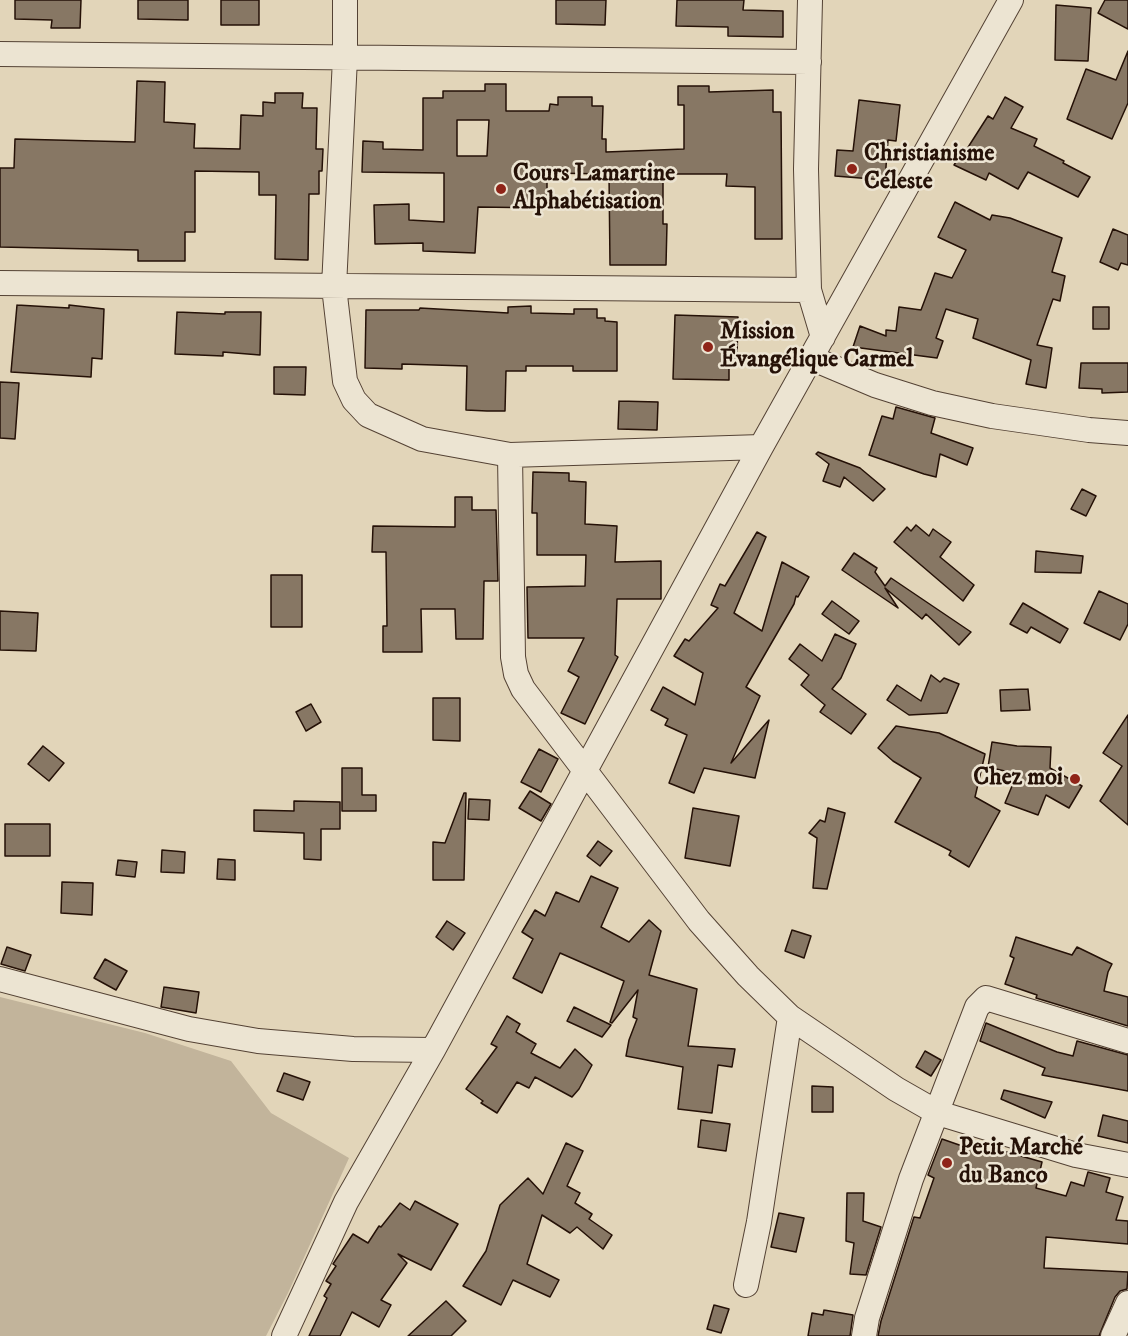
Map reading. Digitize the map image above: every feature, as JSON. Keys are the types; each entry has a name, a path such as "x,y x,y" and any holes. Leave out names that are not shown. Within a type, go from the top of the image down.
{"street":[{"path":"345,0 345,58 334,287 345,381 354,400 368,415 422,439 510,455 761,447"},
{"path":"810,0 806,169 808,290 817,347 875,385 932,403 992,416 1089,430 1128,433"},
{"path":"284,1336 346,1202 433,1050 761,447 1011,0"},
{"path":"0,54 809,62"},
{"path":"0,283 808,290"},
{"path":"510,455 513,657 516,674 523,689 699,921 748,976 790,1017 896,1089 938,1113 1076,1155 1128,1165"},
{"path":"0,979 189,1029 258,1041 353,1048 433,1050"},
{"path":"864,1336 867,1318 911,1179 977,1007 986,998 1128,1041"},
{"path":"746,1285 759,1222 790,1017"},
{"path":"1113,1336 1128,1303"}],"shaded area":[{"path":"0,997 145,1033 231,1061 271,1113 349,1158 266,1336 0,1336"}],"building":[{"path":"15,0 81,0 80,28 51,28 52,20 15,19"},
{"path":"138,0 188,0 188,20 138,19"},
{"path":"221,0 259,0 259,25 221,25"},
{"path":"556,0 606,0 605,25 556,24"},
{"path":"677,0 744,0 743,10 783,11 783,37 728,36 728,27 676,26"},
{"path":"1105,0 1128,0 1128,29 1098,13"},
{"path":"1056,5 1091,8 1088,61 1055,60"},
{"path":"1128,51 1128,103 1112,139 1067,119 1086,69 1116,80"},
{"path":"137,81 165,82 164,122 195,124 194,148 240,149 241,115 263,116 263,102 275,103 275,93 303,93 302,108 317,108 316,149 323,149 322,171 319,171 319,194 309,194 308,260 275,259 276,195 259,195 259,172 195,171 195,232 185,232 185,261 138,261 138,250 0,247 0,168 14,168 15,139 135,142"},
{"path":"485,84 506,84 506,111 549,111 550,104 558,105 558,97 592,97 592,106 603,106 602,139 606,139 606,152 684,149 684,105 678,105 678,86 709,86 709,92 773,90 773,112 781,112 782,239 755,239 755,187 726,186 727,174 663,174 663,224 667,224 666,265 610,265 609,174 547,173 547,208 478,207 475,253 423,251 423,243 375,244 374,205 409,204 409,220 444,222 444,173 362,172 363,141 383,142 383,149 423,150 423,98 443,98 443,91 485,91","holes":["457,120 489,120 487,156 457,156"]},
{"path":"1005,97 1023,107 1011,128 1037,139 1034,146 1090,177 1078,197 1028,172 1018,189 989,173 986,180 954,165 988,116 993,119"},
{"path":"859,100 900,105 896,141 888,140 885,180 835,176 837,150 853,151"},
{"path":"955,202 990,220 992,215 1010,218 1062,238 1052,272 1065,276 1060,301 1053,299 1037,345 1052,348 1046,388 1026,384 1031,360 973,338 978,319 946,309 936,338 943,341 937,358 853,347 860,326 886,336 886,330 896,331 899,307 921,310 935,273 952,278 966,250 938,237"},
{"path":"1113,229 1128,235 1128,265 1121,263 1118,270 1100,262"},
{"path":"17,305 69,308 69,305 104,309 102,359 92,358 91,377 11,372"},
{"path":"531,306 531,313 574,314 574,309 597,309 597,318 617,322 617,371 573,371 573,366 526,366 526,371 506,371 505,411 487,411 466,410 467,366 402,364 402,369 365,368 366,310 419,310 420,308 508,313 508,307"},
{"path":"1093,307 1109,307 1109,329 1093,329"},
{"path":"177,312 225,314 225,312 261,312 260,355 223,352 223,356 175,354"},
{"path":"675,315 738,317 737,358 729,358 729,380 673,379"},
{"path":"1081,363 1128,363 1128,392 1102,393 1102,389 1079,388"},
{"path":"274,367 306,367 305,395 274,394"},
{"path":"0,382 19,383 15,439 0,438"},
{"path":"619,401 658,402 657,430 618,429"},
{"path":"896,407 935,418 931,433 973,448 967,465 940,454 936,477 869,455 882,416 893,419"},
{"path":"818,452 860,468 885,489 873,501 844,477 840,487 823,481 829,464 816,454"},
{"path":"533,472 569,473 569,481 586,482 585,524 617,526 615,562 661,561 661,599 617,599 615,655 618,657 585,724 561,713 579,677 568,671 584,638 528,638 527,587 585,586 586,555 537,555 537,513 532,513"},
{"path":"1082,489 1096,496 1086,516 1071,509"},
{"path":"455,497 472,497 472,510 496,510 498,581 484,581 483,639 456,639 455,609 421,609 422,652 383,652 383,626 387,626 386,552 372,552 373,526 455,527"},
{"path":"916,525 929,536 933,529 951,542 940,557 974,585 963,601 894,542 907,527 911,531"},
{"path":"757,532 766,537 734,613 762,631 782,562 809,577 798,597 796,596 794,604 746,687 760,696 731,763 769,720 755,778 704,768 694,793 669,783 687,735 665,725 668,719 651,710 663,687 695,705 703,673 674,656 685,639 689,641 718,608 711,605 720,584 725,586"},
{"path":"1036,551 1083,556 1081,573 1035,572"},
{"path":"854,553 877,568 875,572 885,586 891,578 971,632 959,645 926,614 922,619 885,588 898,608 842,570"},
{"path":"271,575 302,575 302,627 271,627"},
{"path":"1099,591 1128,604 1128,624 1120,640 1084,623"},
{"path":"832,601 859,621 849,634 822,614"},
{"path":"1023,603 1068,629 1060,643 1031,627 1027,633 1010,624"},
{"path":"0,611 38,613 36,651 0,650"},
{"path":"835,634 856,644 841,678 832,689 866,714 851,734 820,712 825,705 801,685 809,675 789,659 800,644 822,661"},
{"path":"931,675 940,682 944,678 959,684 947,713 909,715 887,700 897,685 921,701"},
{"path":"1028,689 1030,710 1001,711 1000,690"},
{"path":"433,698 460,698 460,741 433,740"},
{"path":"311,704 321,722 306,731 296,712"},
{"path":"1128,715 1128,825 1100,801 1122,766 1103,753"},
{"path":"896,726 939,733 985,754 975,797 1000,811 969,867 949,855 951,851 895,822 921,778 893,761 878,748"},
{"path":"992,742 1017,746 1051,747 1050,768 1082,786 1069,808 1046,795 1038,815 1005,803 1017,774 988,767"},
{"path":"43,746 64,763 49,781 28,764"},
{"path":"539,749 558,759 541,792 521,782"},
{"path":"342,768 362,768 362,795 376,795 376,811 342,811"},
{"path":"530,791 551,804 541,821 519,808"},
{"path":"464,793 466,793 464,880 433,880 433,842 445,843"},
{"path":"469,799 490,800 489,820 468,819"},
{"path":"294,801 340,802 340,829 321,829 321,860 304,859 304,833 254,831 254,810 294,811"},
{"path":"693,808 739,816 730,866 685,858"},
{"path":"828,808 845,813 827,889 813,888 817,838 809,833 820,820 825,822"},
{"path":"5,824 50,824 50,856 5,856"},
{"path":"598,841 612,851 600,866 587,856"},
{"path":"162,850 185,852 184,873 161,872"},
{"path":"218,859 235,860 235,880 217,879"},
{"path":"118,860 137,862 135,877 116,875"},
{"path":"591,876 618,888 601,927 629,942 649,920 661,931 649,975 697,989 688,1046 735,1049 732,1067 718,1065 712,1113 678,1109 683,1067 626,1056 637,1019 633,1017 638,990 612,1023 610,1022 624,981 560,953 542,993 513,978 533,939 522,932 535,910 545,916 556,892 579,902"},
{"path":"62,882 93,883 92,915 61,913"},
{"path":"447,921 465,933 453,950 436,937"},
{"path":"792,930 811,936 804,958 785,951"},
{"path":"1016,937 1072,955 1077,947 1112,964 1104,991 1128,997 1128,1026 1036,998 1037,995 1005,984 1014,958 1010,956"},
{"path":"7,947 31,955 25,971 1,964"},
{"path":"105,959 127,971 116,990 94,978"},
{"path":"164,987 199,992 196,1013 161,1007"},
{"path":"574,1007 611,1025 602,1037 567,1021"},
{"path":"507,1016 520,1024 516,1032 536,1044 531,1053 560,1068 575,1049 592,1065 572,1097 535,1077 529,1088 517,1082 497,1113 481,1103 483,1101 466,1089 497,1047 491,1044"},
{"path":"986,1023 1057,1052 1073,1056 1077,1041 1128,1055 1128,1091 1042,1075 1045,1068 980,1041"},
{"path":"925,1051 941,1060 931,1076 916,1067"},
{"path":"284,1073 310,1082 303,1100 277,1091"},
{"path":"812,1086 833,1087 833,1112 812,1112"},
{"path":"1004,1090 1052,1102 1045,1118 1001,1099"},
{"path":"1103,1115 1128,1121 1128,1143 1098,1136"},
{"path":"701,1120 730,1124 726,1151 698,1147"},
{"path":"942,1139 991,1156 993,1148 1042,1162 1036,1188 1066,1196 1071,1182 1084,1186 1088,1172 1110,1178 1106,1192 1123,1197 1116,1220 1128,1221 1128,1244 1046,1237 1044,1268 1128,1272 1127,1289 1120,1291 1115,1297 1099,1336 878,1336 914,1217 920,1218 934,1178 928,1175"},
{"path":"566,1143 583,1151 567,1186 580,1193 575,1203 592,1214 589,1219 612,1235 603,1249 577,1227 570,1233 542,1215 527,1264 559,1280 550,1297 513,1280 501,1305 463,1286 486,1251 500,1205 528,1178 543,1194"},
{"path":"847,1193 864,1193 863,1221 881,1227 866,1275 850,1274 854,1243 846,1241"},
{"path":"415,1201 458,1224 431,1270 398,1254 407,1263 381,1300 391,1305 379,1327 352,1312 340,1336 309,1336 327,1298 324,1296 331,1284 326,1281 336,1266 333,1264 353,1234 368,1243 379,1226 381,1227 400,1203 410,1210"},
{"path":"779,1213 804,1218 796,1252 771,1247"},
{"path":"446,1301 466,1321 451,1336 408,1336"},
{"path":"714,1305 729,1309 721,1333 707,1329"},
{"path":"824,1310 853,1315 850,1336 808,1336 812,1313 823,1315"}],"place":[{"name":"Christianisme Céleste","path":"852,169"},
{"name":"Cours Lamartine Alphabétisation","path":"501,189"},
{"name":"Mission Évangélique Carmel","path":"708,347"},
{"name":"Chez moi","path":"1075,779"},
{"name":"Petit Marché du Banco","path":"947,1163"}]}
